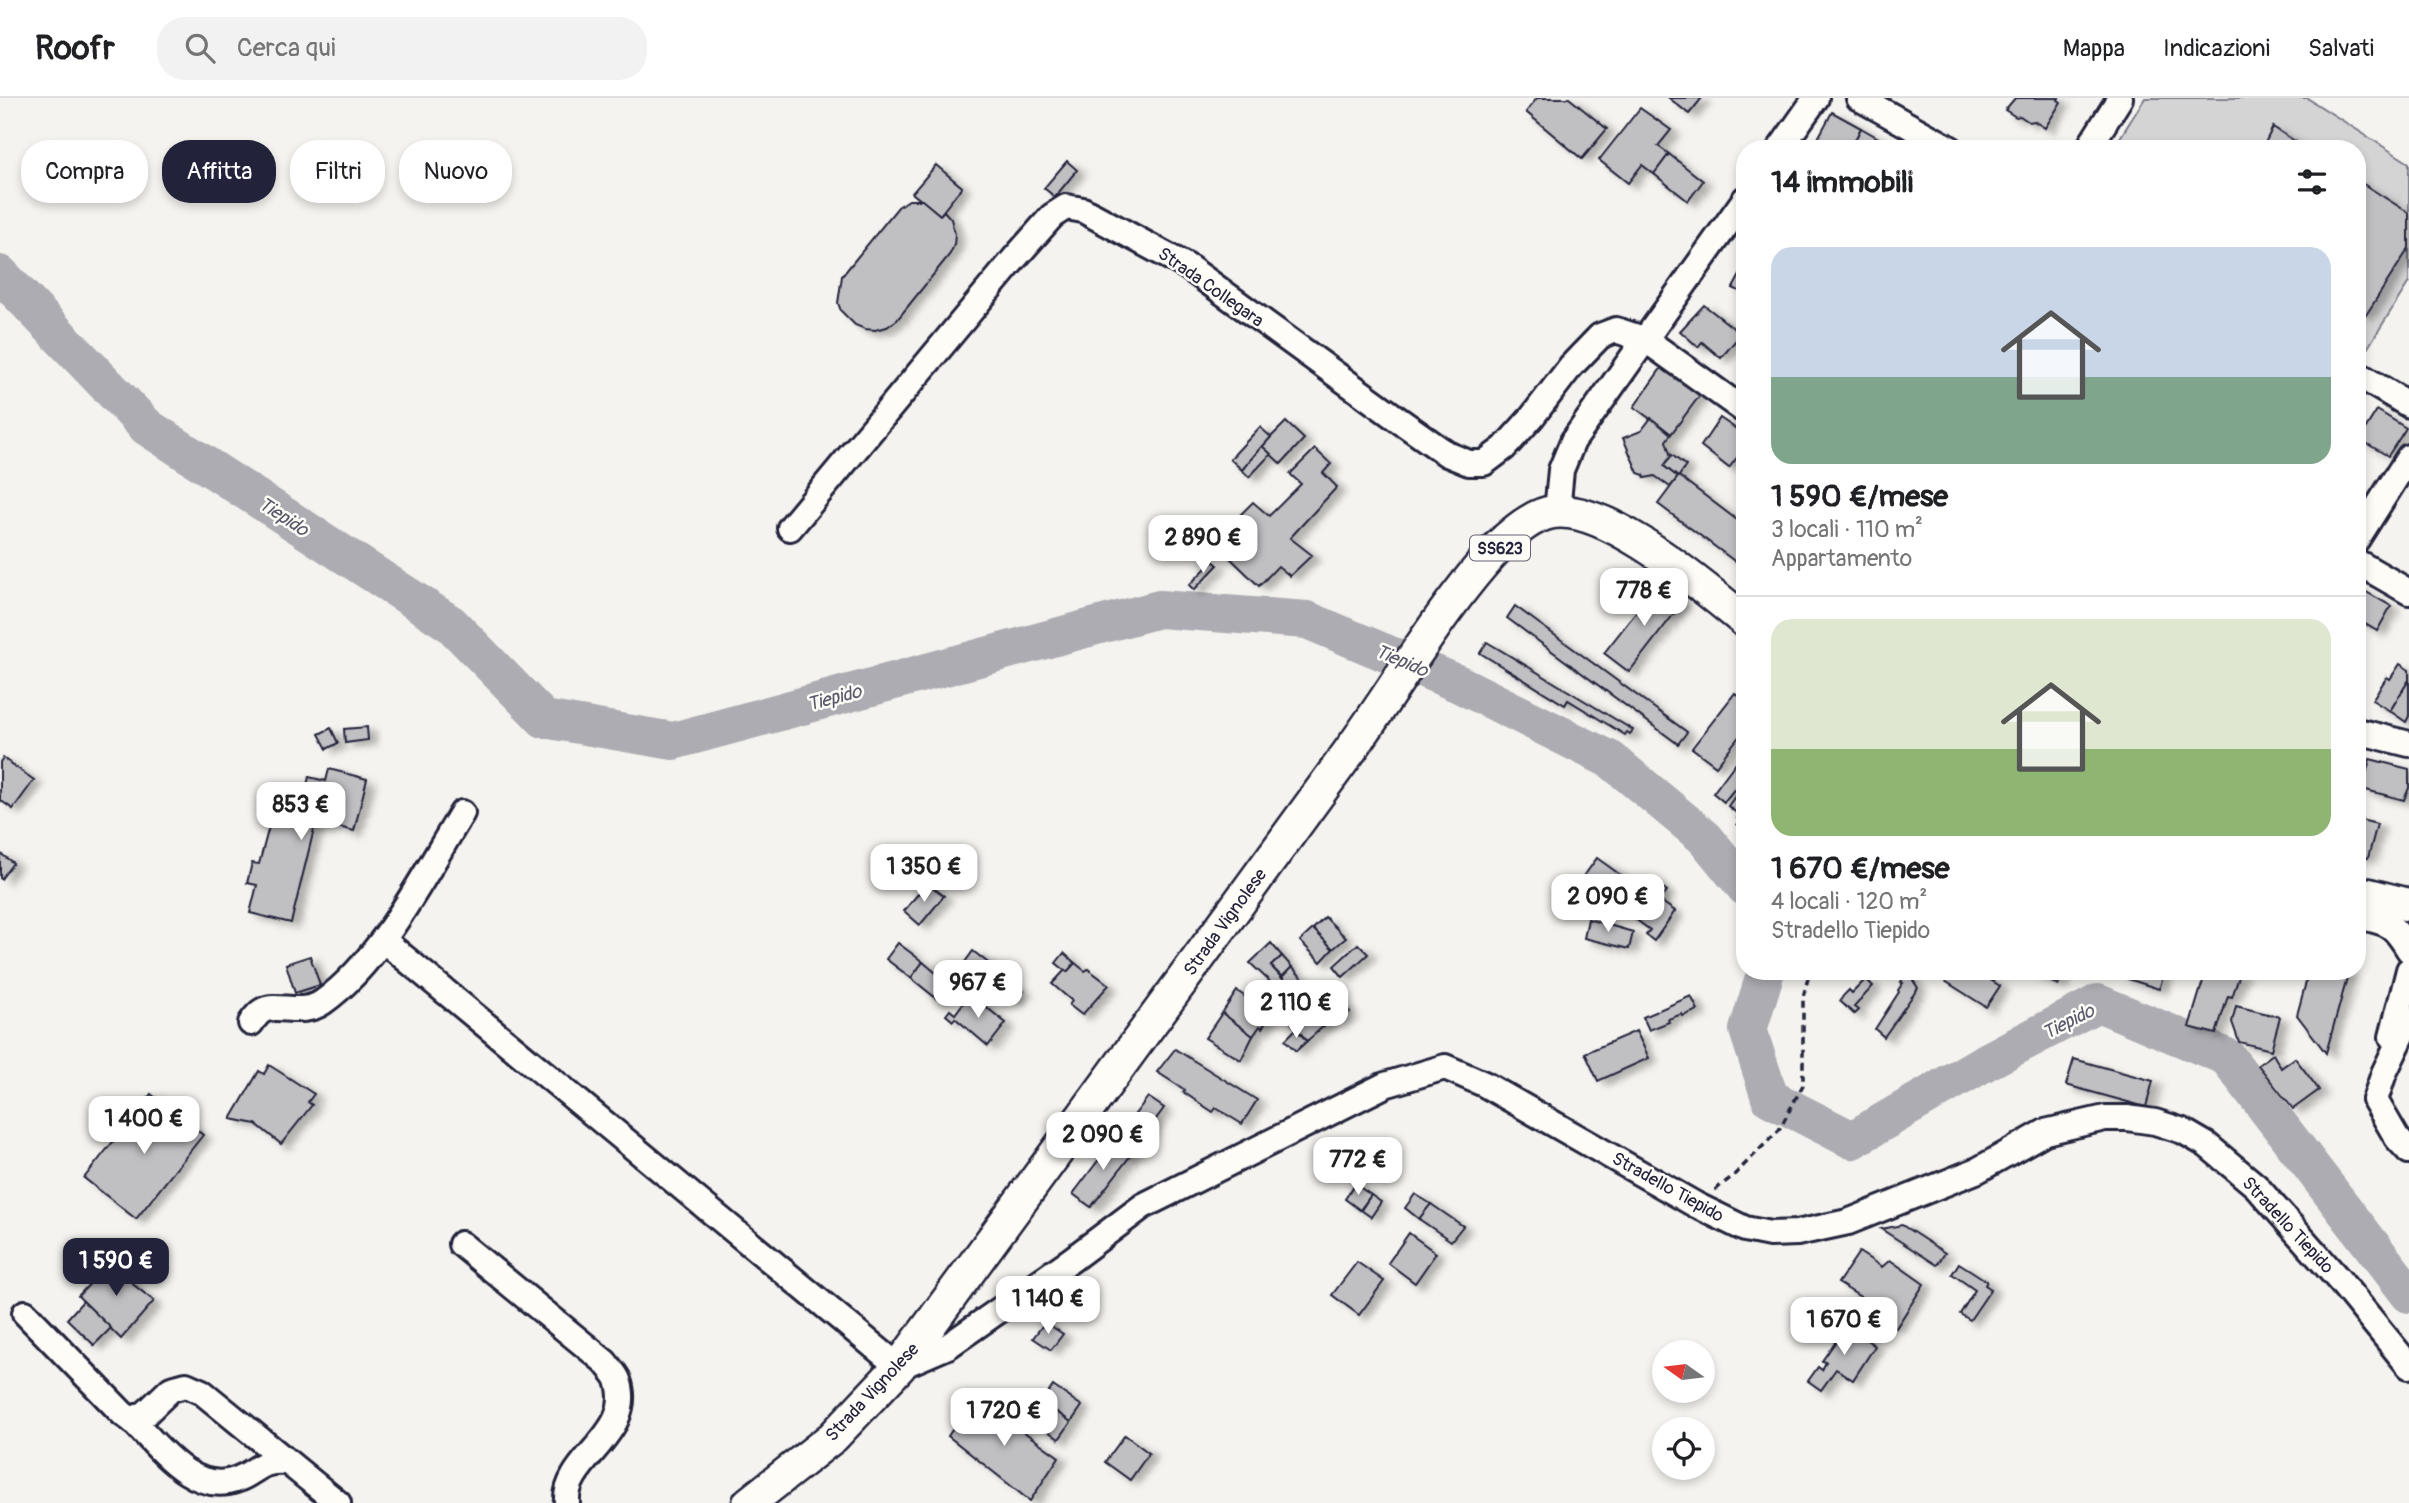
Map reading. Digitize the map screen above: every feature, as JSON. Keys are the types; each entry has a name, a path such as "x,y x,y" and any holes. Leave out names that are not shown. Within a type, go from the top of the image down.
{"main road":[{"name":"Strada Vignolese","path":"749,1503 833,1437 900,1367 1365,729 1454,600 1512,535 1538,517 1557,512"},
{"path":"1557,512 1595,518 1619,529 1736,614"},
{"path":"2366,894 2409,905"}],"street":[{"path":"1786,140 1816,98"},
{"path":"1859,98 1935,140"},
{"path":"2094,140 2120,98"},
{"name":"Strada Collegara","path":"790,528 1052,216 1066,207 1083,209 1188,267 1447,454 1469,463 1485,463 1504,448 1571,366 1600,336 1616,330 1646,340"},
{"path":"1557,512 1561,470 1568,450 1736,218"},
{"path":"1646,340 1736,405"},
{"path":"2366,379 2409,405"},
{"path":"2366,525 2409,457"},
{"path":"2366,567 2409,592"},
{"path":"2366,733 2409,744"},
{"path":"251,1023 260,1012 267,1009 308,1010 322,1003 362,967 383,940 463,813"},
{"path":"2366,918 2388,923 2399,933 2409,950"},
{"path":"383,940 900,1367"},
{"path":"2409,970 2375,1100 2397,1139 2409,1151"},
{"path":"2384,1073 2409,1021"},
{"name":"Stradello Tiepido","path":"900,1367 948,1346 1072,1260 1143,1206 1385,1085 1445,1067 1484,1084 1696,1205 1745,1229 1770,1234 1825,1228 1860,1218 1978,1170 2045,1132 2105,1118 2155,1122 2183,1130 2207,1145 2256,1186 2339,1280 2409,1366"},
{"path":"461,1244 606,1362 618,1379 621,1400 617,1417 608,1434 566,1490 567,1503"},
{"path":"25,1313 123,1414 191,1476 226,1482 238,1479 271,1460 287,1462"},
{"path":"132,1420 146,1413 171,1389 186,1385 202,1392 338,1503"}],"path":[{"path":"1696,1205 1733,1175 1779,1130 1803,1085 1803,997 1808,980"}],"shaded area":[{"path":"2145,98 2307,98 2409,163 2409,282 2367,349 2366,140 2119,140"}],"building":[{"path":"1537,98 1569,98 1607,129 1582,159 1526,112"},
{"path":"1669,98 1702,98 1689,114"},
{"path":"2015,98 2059,98 2061,102 2045,128 2005,110"},
{"path":"1640,108 1671,130 1658,146 1669,154 1654,174 1642,165 1628,183 1599,160"},
{"path":"1832,112 1861,128 1855,140 1817,140"},
{"path":"2273,127 2293,140 2266,140"},
{"path":"1861,128 1882,140 1855,140"},
{"path":"1669,154 1703,181 1688,201 1654,174"},
{"path":"1067,161 1077,170 1055,197 1044,188"},
{"path":"936,165 962,187 940,215 912,193"},
{"path":"2366,186 2409,213 2409,248 2366,315"},
{"path":"909,200 922,200 940,215 944,211 951,219 955,234 954,245 950,254 897,320 887,327 865,329 855,325 841,311 838,303 842,276 898,207"},
{"path":"1704,305 1736,330 1736,340 1721,358 1702,342 1698,347 1680,331"},
{"path":"1662,367 1700,395 1671,434 1634,407"},
{"path":"2377,410 2406,428 2388,456 2366,443 2366,428"},
{"path":"1651,418 1671,434 1666,441 1671,457 1664,466 1678,477 1670,487 1655,476 1645,478 1638,473 1623,438 1641,431"},
{"path":"1720,418 1736,429 1736,459 1729,468 1701,446"},
{"path":"1286,422 1304,439 1281,464 1262,446"},
{"path":"1260,427 1271,437 1242,470 1230,459"},
{"path":"1262,446 1271,454 1249,477 1242,470"},
{"path":"1315,449 1331,464 1323,473 1337,487 1290,538 1312,555 1290,576 1278,566 1259,586 1223,551 1229,546 1219,536 1253,502 1269,516 1301,484 1290,474"},
{"path":"1672,455 1686,466 1679,476 1736,519 1736,562 1658,504 1678,477 1664,466"},
{"path":"1213,561 1218,565 1194,590 1189,585"},
{"path":"1659,583 1683,602 1629,672 1604,653"},
{"path":"2366,592 2391,606 2377,631 2366,624"},
{"path":"1515,606 1687,732 1678,744 1507,618"},
{"path":"1487,642 1633,730 1625,735 1568,700 1565,705 1480,653"},
{"path":"2400,664 2409,670 2409,680 2390,711 2372,700 2387,677 2390,679"},
{"path":"2409,680 2409,716 2406,722 2390,711"},
{"path":"1735,693 1736,740 1716,766 1692,748"},
{"path":"367,727 368,740 345,743 344,729"},
{"path":"331,728 338,743 327,749 319,734"},
{"path":"3,758 34,780 13,809 0,800 0,762"},
{"path":"2370,759 2409,769 2409,788 2404,800 2366,790"},
{"path":"1736,762 1736,787 1724,802 1713,793"},
{"path":"329,769 367,779 354,831 316,821 291,923 250,913 257,885 247,883 252,863 259,864 271,819 297,825 309,777 326,781"},
{"path":"1736,795 1736,813 1728,806"},
{"path":"2366,821 2377,824 2366,857"},
{"path":"0,853 13,863 1,879 0,878"},
{"path":"1597,858 1622,876 1611,894 1584,876"},
{"path":"1655,882 1667,891 1659,900 1675,911 1654,941 1646,935 1650,930 1631,916"},
{"path":"927,883 944,896 920,925 904,911"},
{"path":"1325,917 1346,938 1333,949 1313,929"},
{"path":"1588,919 1633,932 1629,949 1584,938"},
{"path":"1313,929 1333,949 1321,962 1300,941"},
{"path":"898,943 923,962 911,978 886,959"},
{"path":"1271,943 1282,956 1271,966 1325,1025 1307,1041 1272,1001 1281,992 1250,963"},
{"path":"1358,944 1368,954 1343,977 1334,966"},
{"path":"973,951 1024,991 1014,1002 965,962"},
{"path":"1064,953 1075,963 1067,972 1056,963"},
{"path":"310,956 320,985 295,993 286,964"},
{"path":"1282,956 1292,967 1282,977 1271,966"},
{"path":"923,962 949,984 937,999 911,978"},
{"path":"1075,963 1109,985 1082,1015 1069,1005 1072,1001 1052,984"},
{"path":"1292,967 1304,980 1293,990 1282,977"},
{"path":"1865,980 1873,986 1854,1007 1858,1010 1854,1014 1840,1001 1849,990 1852,993"},
{"path":"1913,980 1918,988 1884,1037 1875,1029 1899,992 1903,983 1901,982"},
{"path":"1990,980 2000,986 1986,1007 1945,981"},
{"path":"2047,980 2060,980 2058,985"},
{"path":"2131,980 2162,980 2159,989"},
{"path":"2203,980 2238,980 2232,997 2228,996 2216,1034 2189,1027"},
{"path":"2307,980 2346,980 2326,1053 2297,1015"},
{"path":"1327,987 1350,1012 1339,1022 1334,1017 1325,1025 1300,998 1304,994 1311,1001"},
{"path":"1237,991 1271,1014 1253,1036 1222,1013"},
{"path":"970,994 1006,1023 988,1046 955,1018 953,1021 946,1015 950,1010 955,1014"},
{"path":"1691,996 1698,1010 1668,1019 1669,1022 1649,1030 1643,1017"},
{"path":"2236,1006 2280,1017 2271,1050 2239,1042 2232,1022"},
{"path":"1222,1013 1253,1036 1241,1060 1205,1038"},
{"path":"1296,1029 1307,1041 1296,1051 1285,1040"},
{"path":"1636,1031 1649,1058 1598,1081 1585,1053"},
{"path":"1175,1049 1257,1100 1242,1124 1216,1108 1213,1112 1157,1072"},
{"path":"2273,1054 2281,1068 2295,1058 2319,1090 2293,1109 2258,1065"},
{"path":"2074,1059 2153,1081 2146,1107 2066,1085"},
{"path":"269,1065 314,1094 308,1102 312,1105 281,1144 256,1124 231,1119 259,1071 264,1074"},
{"path":"151,1094 203,1135 136,1219 84,1178"},
{"path":"1148,1097 1164,1108 1145,1134 1129,1122"},
{"path":"1115,1138 1134,1151 1091,1207 1073,1194"},
{"path":"1355,1184 1371,1195 1360,1210 1345,1199"},
{"path":"1415,1194 1431,1204 1419,1219 1405,1208"},
{"path":"1371,1195 1381,1202 1371,1217 1361,1210"},
{"path":"1431,1204 1463,1226 1451,1241 1419,1219"},
{"path":"1902,1225 1945,1253 1937,1265 1881,1229"},
{"path":"1409,1233 1436,1253 1415,1283 1388,1263"},
{"path":"1859,1252 1882,1267 1890,1260 1924,1284 1896,1328 1860,1304 1862,1298 1838,1283"},
{"path":"118,1254 134,1285 154,1301 121,1339 78,1296"},
{"path":"1357,1262 1384,1281 1359,1315 1332,1295"},
{"path":"1959,1263 1987,1281 1985,1285 1991,1289 1970,1320 1960,1314 1975,1290 1952,1274"},
{"path":"83,1301 111,1328 94,1345 67,1319"},
{"path":"1045,1322 1063,1334 1051,1350 1033,1338"},
{"path":"1847,1325 1875,1346 1853,1380 1836,1369 1821,1390 1808,1381 1818,1367 1822,1370 1826,1362 1822,1361"},
{"path":"1053,1386 1082,1406 1071,1422 1042,1402"},
{"path":"975,1397 1059,1457 1030,1501 948,1436"},
{"path":"1042,1402 1071,1422 1059,1439 1031,1419"},
{"path":"1125,1435 1149,1453 1130,1480 1105,1462"}],"waterway":[{"name":"Tiepido","path":"0,274 147,427 451,624 544,719 673,741 1159,609 1307,620 1459,684 1611,760 1705,838 1736,876"},
{"name":"Tiepido","path":"1763,980 1748,1030 1770,1098 1852,1140 1984,1063 2098,1003 2227,1057 2409,1294"}]}
